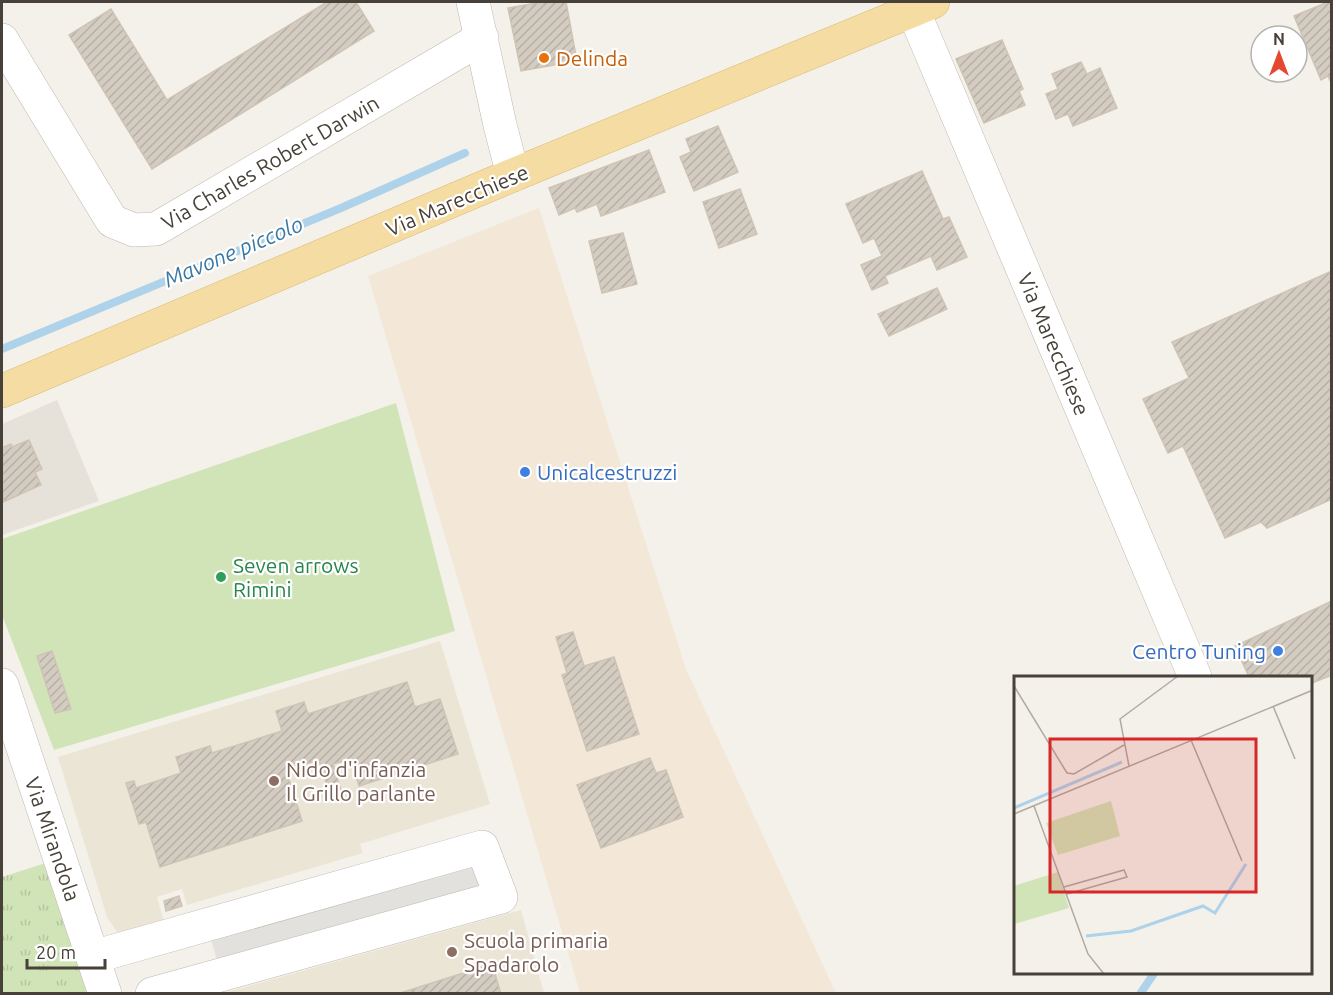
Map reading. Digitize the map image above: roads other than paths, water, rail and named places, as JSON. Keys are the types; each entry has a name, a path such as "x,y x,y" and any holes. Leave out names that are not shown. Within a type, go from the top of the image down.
{"main road":[{"name":"Via Marecchiese","path":"2,391 513,175 923,6"}],"street":[{"path":"473,2 513,175"},
{"name":"Via Marecchiese","path":"923,6 1195,676"},
{"name":"Via Charles Robert Darwin","path":"2,40 112,221 134,230 156,229 482,38"},
{"name":"Via Mirandola","path":"2,685 105,993"},
{"path":"93,957 482,846 501,897 152,993"}],"waterway":[{"name":"Mavone piccolo","path":"2,349 341,208 465,153"},
{"name":"Mavone piccolo","path":"1140,994 1154,974"}],"place":[{"name":"Delinda","path":"544,58"},
{"name":"Unicalcestruzzi","path":"525,472"},
{"name":"Seven arrows Rimini","path":"221,577"},
{"name":"Centro Tuning","path":"1278,651"},
{"name":"Nido d'infanzia Il Grillo parlante","path":"274,781"},
{"name":"Scuola primaria Spadarolo","path":"452,952"}]}
